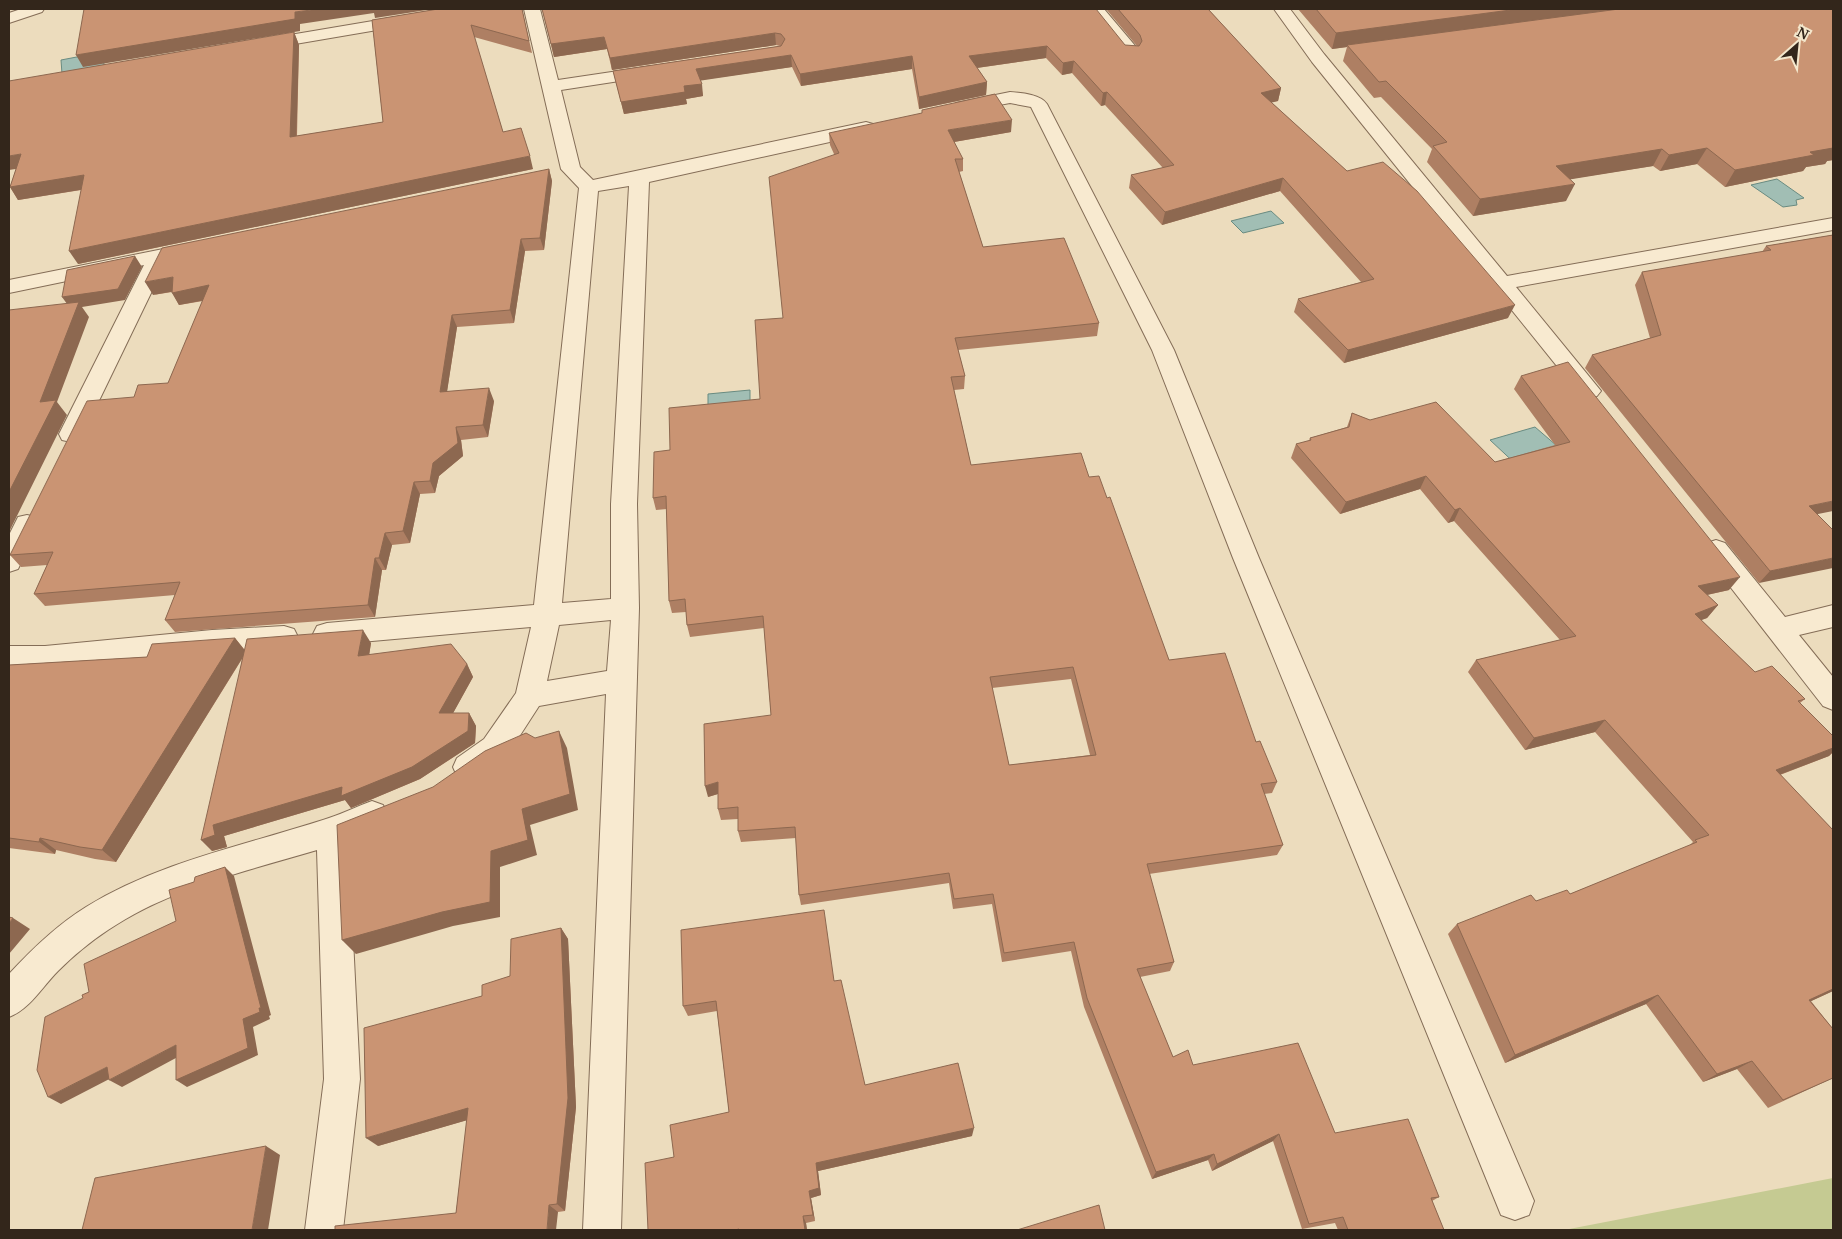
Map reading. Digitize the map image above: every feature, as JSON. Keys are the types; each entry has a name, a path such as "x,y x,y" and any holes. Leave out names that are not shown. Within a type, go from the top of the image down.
{"street":[{"path":"9,18 36,9"},
{"path":"240,49 471,9"},
{"path":"440,786 495,748 530,696 547,615 571,176 552,86 532,9"},
{"path":"1096,9 1131,52"},
{"path":"1282,9 1328,57 1502,283 1601,406"},
{"path":"552,86 669,68"},
{"path":"944,111 1011,96 1027,98 1038,104 1163,350 1246,558 1516,1201"},
{"path":"571,176 639,178 887,124"},
{"path":"602,1230 625,608 624,504 639,178"},
{"path":"1502,283 1833,224"},
{"path":"9,286 207,246"},
{"path":"60,457 159,256"},
{"path":"9,562 39,501"},
{"path":"1705,536 1833,698"},
{"path":"9,657 45,657 212,641 316,635 625,608"},
{"path":"1779,629 1833,616"},
{"path":"530,696 621,680"},
{"path":"9,1000 42,962 71,937 96,918 146,891 231,862 332,831 396,806"},
{"path":"324,1230 342,1080 332,831"}],"green space":[{"path":"1833,1178 1833,1230 1564,1230"}],"water":[{"path":"103,52 104,65 62,74 61,60"},
{"path":"1777,179 1804,198 1796,200 1797,205 1783,207 1751,185"},
{"path":"1271,211 1284,223 1243,233 1231,221"},
{"path":"750,390 750,405 708,409 708,394"},
{"path":"1535,427 1564,452 1520,468 1490,440"}],"building":[{"path":"84,9 319,9 295,12 295,19 76,55"},
{"path":"438,9 522,9 529,41 471,25 503,132 521,128 530,156 69,251 84,175 10,187 21,154 9,156 9,81 294,32 290,137 383,122 372,20"},
{"path":"542,9 1096,9 1125,45 1139,46 1142,41 1140,35 1118,9 1208,9 1281,88 1261,93 1347,171 1383,162 1417,191 1515,305 1348,350 1298,299 1374,279 1283,178 1165,212 1131,175 1174,165 1107,92 1103,93 1074,61 1063,63 1047,46 969,56 987,82 919,97 912,56 800,74 791,55 696,69 702,84 684,86 685,92 621,102 613,71 781,46 785,39 781,34 775,33 610,58 604,37 551,44"},
{"path":"1316,9 1518,9 1336,33"},
{"path":"1619,9 1833,9 1833,148 1810,152 1814,155 1735,170 1707,148 1669,155 1662,149 1556,166 1575,184 1480,199 1433,146 1447,142 1386,81 1379,82 1347,45"},
{"path":"995,94 1012,120 948,130 963,159 955,159 983,247 1064,238 1099,323 955,338 965,376 951,377 971,465 1081,453 1089,477 1099,476 1107,498 1110,497 1169,660 1225,653 1256,742 1260,741 1277,782 1261,784 1283,845 1147,864 1174,962 1137,969 1173,1057 1188,1050 1193,1065 1298,1043 1335,1133 1408,1119 1439,1197 1431,1198 1444,1230 1348,1230 1343,1217 1309,1224 1279,1134 1217,1164 1214,1154 1156,1172 1087,998 1074,942 1004,953 993,894 954,899 949,873 799,895 795,827 738,831 738,807 718,809 718,782 705,786 704,724 771,715 763,616 687,625 685,599 669,601 666,496 653,498 654,452 670,450 669,408 760,399 755,320 783,318 769,177 839,153 829,133 922,113 922,110","holes":["1073,667 1096,755 1009,765 990,677"]},
{"path":"549,169 540,238 521,239 510,310 452,315 440,392 489,388 483,425 456,427 458,443 433,463 430,481 414,482 403,531 385,533 379,558 375,558 368,605 165,620 180,582 34,594 53,552 10,555 87,401 134,397 138,385 168,383 209,285 172,293 173,277 145,282 162,248"},
{"path":"1833,235 1833,501 1809,506 1833,530 1833,558 1770,571 1592,355 1661,335 1642,272 1771,250 1766,246"},
{"path":"135,256 118,289 62,297 67,270"},
{"path":"79,302 40,402 56,400 9,492 9,310"},
{"path":"1568,362 1740,577 1698,586 1718,605 1695,614 1755,672 1772,666 1805,699 1798,701 1833,736 1833,748 1776,770 1833,830 1833,989 1809,1000 1833,1029 1833,1078 1783,1100 1752,1061 1717,1074 1658,995 1515,1055 1457,924 1531,895 1536,901 1567,890 1570,894 1697,842 1695,840 1709,835 1605,720 1534,738 1476,660 1576,636 1460,508 1455,510 1426,476 1346,502 1296,444 1349,427 1352,413 1370,420 1436,402 1495,462 1570,442 1521,376"},
{"path":"363,630 358,656 451,644 467,664 439,713 469,713 468,731 412,767 341,796 342,787 213,825 215,835 201,840 247,639"},
{"path":"235,638 102,850 40,838 39,842 9,838 9,665 147,657 152,644"},
{"path":"559,731 570,794 522,809 528,840 491,851 490,902 442,912 342,940 337,825 433,787 485,751 526,733 535,738"},
{"path":"225,867 261,1008 259,1008 260,1012 243,1019 248,1048 176,1080 176,1045 109,1080 107,1067 48,1097 37,1070 45,1017 83,998 82,995 89,992 84,964 176,921 169,890 194,882 195,877"},
{"path":"824,910 834,981 841,980 865,1085 958,1063 974,1128 816,1163 819,1188 809,1191 813,1215 803,1216 805,1230 648,1230 645,1163 674,1157 670,1125 729,1112 716,1001 683,1006 681,930"},
{"path":"561,928 568,1098 557,1204 549,1205 547,1230 335,1230 335,1226 456,1213 468,1108 366,1138 364,1028 482,996 482,985 510,976 511,939"},
{"path":"266,1146 252,1230 82,1230 95,1178"},
{"path":"1099,1205 1105,1230 1017,1230"}]}
